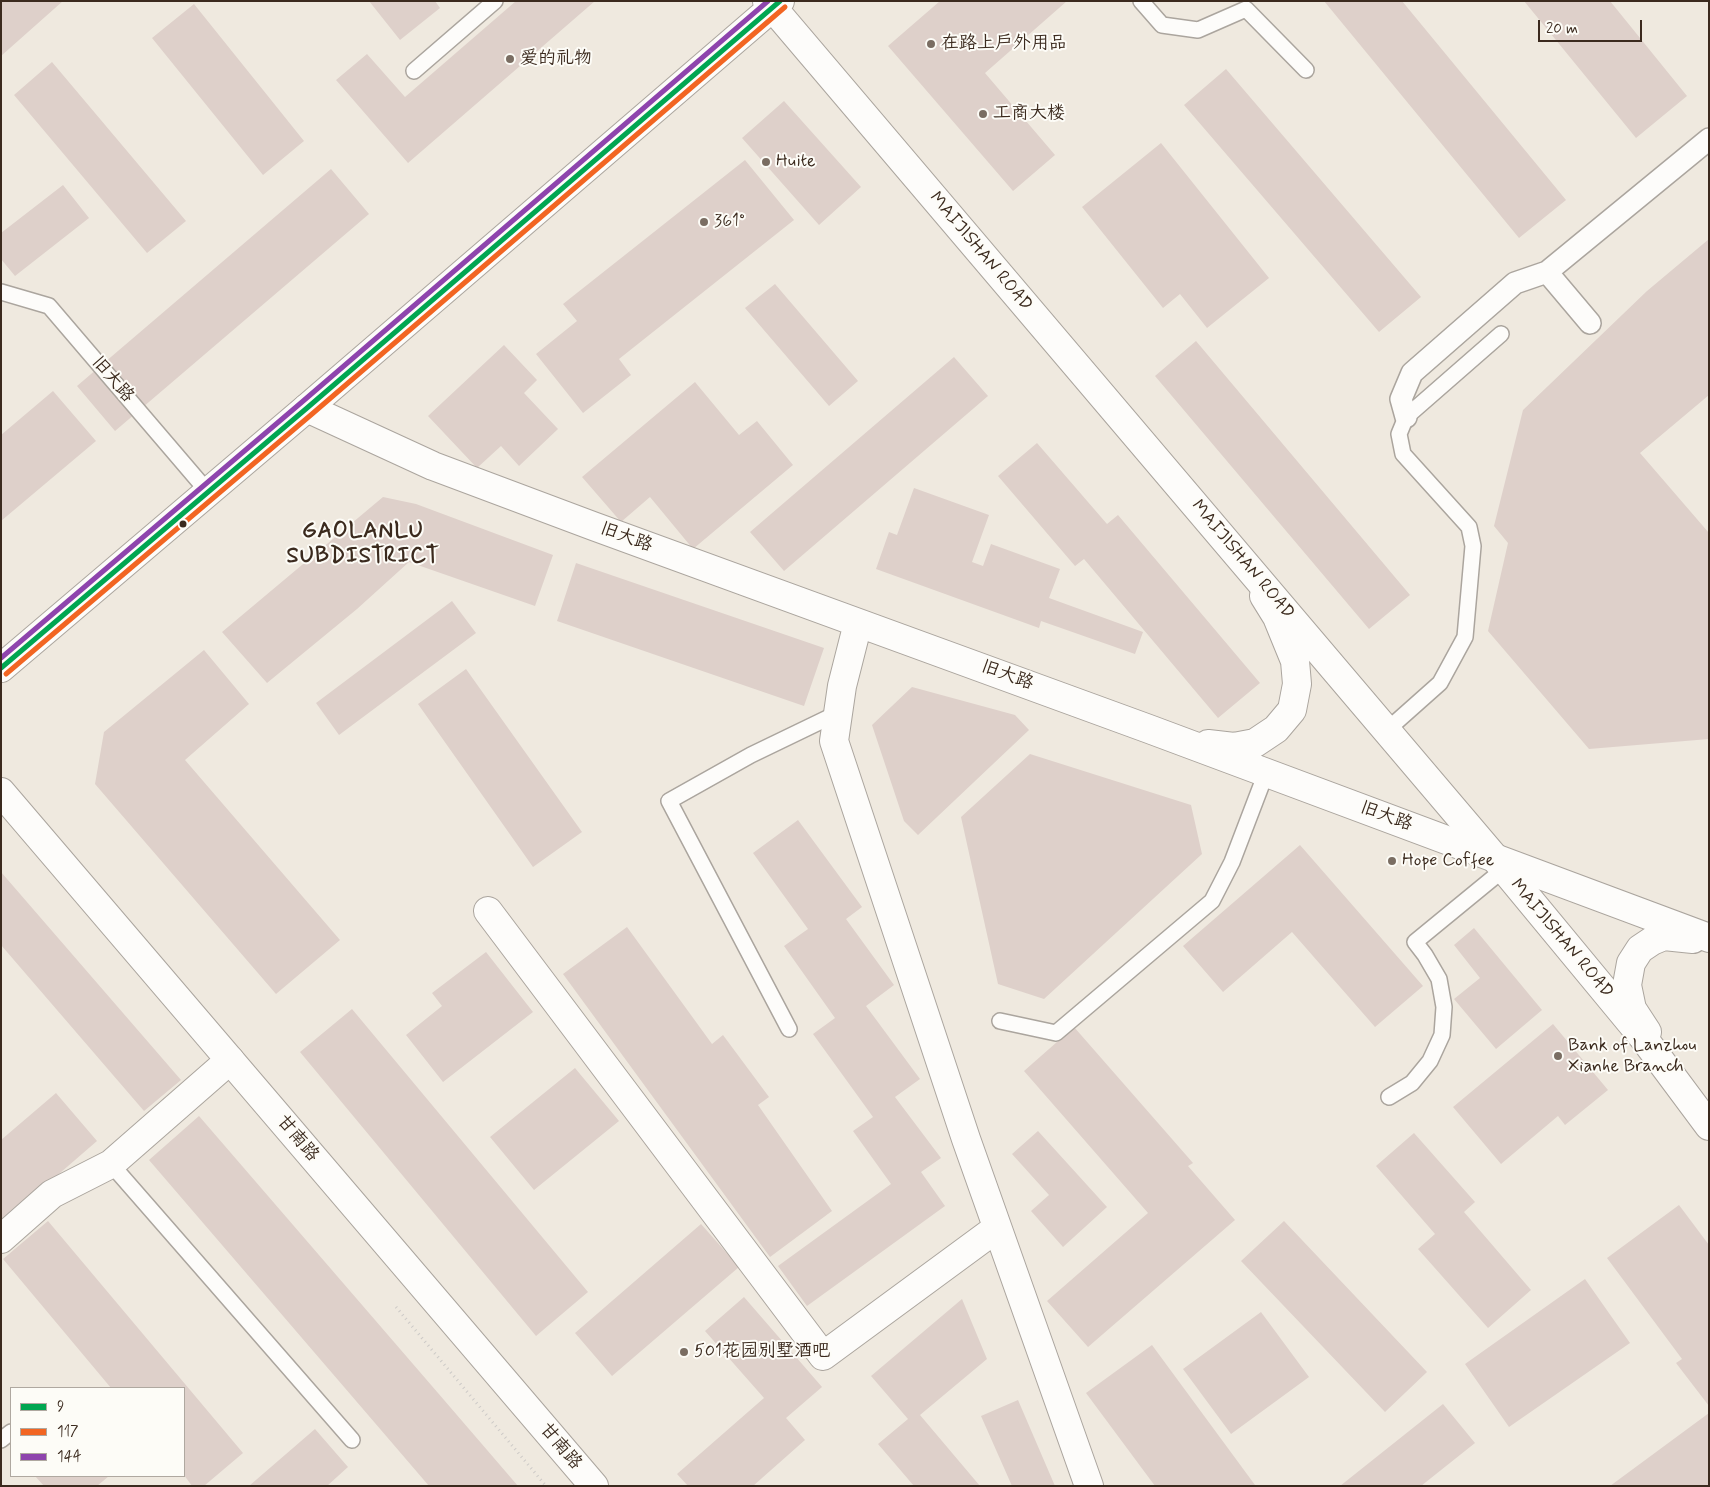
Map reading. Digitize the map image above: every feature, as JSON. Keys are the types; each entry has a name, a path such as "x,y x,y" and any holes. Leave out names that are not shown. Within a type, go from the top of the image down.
{"street":[{"path":"1,668 307,408 773,3"},
{"name":"MAIJISHAN ROAD","path":"773,3 1499,863 1642,1036 1709,1126"},
{"path":"1406,417 1401,399 1412,373 1515,283 1547,272 1709,139"},
{"path":"1547,272 1590,323"},
{"name":"旧大路","path":"307,408 433,466 1149,729 1499,863 1709,938"},
{"path":"1149,729 1197,743 1234,747 1255,743 1276,729 1292,710 1297,684 1295,661 1277,617 1234,551"},
{"path":"858,623 842,686 834,741 966,1140 1089,1486"},
{"name":"甘南路","path":"1,792 594,1486"},
{"path":"488,911 823,1356 997,1228"},
{"path":"1685,1094 1632,1009 1627,985 1631,963 1640,949 1652,941 1664,936 1672,936 1709,942"},
{"path":"1,1239 52,1194 111,1164 230,1060"}],"lane":[{"path":"414,72 495,1"},
{"path":"1141,1 1162,25 1198,30 1246,9 1306,70"},
{"name":"旧大路","path":"1,292 49,306 208,492"},
{"path":"1386,731 1440,683 1465,637 1473,546 1469,527 1403,454 1399,434 1406,417 1501,334"},
{"path":"789,1029 669,801 751,755 838,713"},
{"path":"1000,1021 1056,1033 1212,901 1232,862 1266,773"},
{"path":"1389,1098 1412,1083 1430,1061 1442,1035 1444,1007 1439,980 1425,955 1414,942 1499,863"},
{"path":"111,1164 352,1440"}],"building":[{"path":"1,1 63,1 1,56"},
{"path":"369,1 435,1 440,8 400,40"},
{"path":"516,1 595,1 408,163 336,80 367,54 405,97"},
{"name":"工商大楼","path":"940,1 1067,1 985,73 1055,155 1013,191 888,46"},
{"path":"1324,1 1402,1 1566,200 1519,238"},
{"path":"1524,1 1610,1 1687,96 1636,138"},
{"path":"194,4 304,141 263,175 152,38"},
{"path":"52,62 186,221 147,253 14,95"},
{"path":"1226,69 1421,297 1379,332 1184,105"},
{"path":"784,101 861,187 819,225 742,138"},
{"path":"1161,143 1269,278 1207,328 1180,294 1163,308 1082,207"},
{"path":"745,160 794,220 619,359 631,375 583,413 536,354 577,321 563,304"},
{"path":"331,169 369,214 115,431 77,386"},
{"path":"63,185 89,218 15,276 1,259 1,233"},
{"path":"1709,239 1709,395 1640,453 1709,533 1709,739 1589,749 1488,631 1508,543 1494,526 1523,410 1647,291"},
{"path":"775,284 858,381 829,406 745,308"},
{"path":"1196,341 1410,595 1369,629 1155,376"},
{"path":"504,345 537,380 524,393 558,429 519,466 501,446 477,468 428,416"},
{"path":"954,357 988,396 784,571 750,532"},
{"path":"695,382 739,435 757,421 793,465 693,549 650,497 621,522 582,477"},
{"path":"53,391 96,441 1,521 1,435"},
{"path":"1037,443 1107,524 1118,515 1260,683 1218,718 1084,559 1075,566 998,476"},
{"path":"914,488 989,515 972,562 983,566 991,544 1060,569 1049,598 1143,632 1135,654 1041,621 1039,628 876,569 889,532 897,535"},
{"path":"383,497 416,504 553,555 535,606 409,562 357,609 267,683 222,632"},
{"path":"576,563 824,648 804,706 557,621"},
{"path":"452,601 476,633 339,735 316,703"},
{"path":"204,650 249,704 185,760 340,940 276,994 95,784 104,732"},
{"path":"466,669 582,832 533,867 418,704"},
{"path":"912,687 1015,715 1029,730 918,835 904,821 872,725"},
{"path":"1030,754 1191,805 1202,854 1044,999 998,984 961,817"},
{"path":"798,820 862,907 846,919 894,985 866,1006 920,1079 895,1097 941,1158 921,1172 945,1206 807,1306 778,1266 891,1184 853,1131 873,1117 813,1034 835,1018 784,946 808,929 753,853"},
{"path":"1300,845 1423,986 1375,1027 1292,932 1223,992 1183,946"},
{"path":"1,872 181,1080 144,1111 1,945"},
{"path":"627,927 712,1044 723,1035 769,1097 758,1105 832,1211 770,1257 563,974"},
{"path":"1474,928 1542,1010 1496,1049 1454,999 1480,978 1454,945"},
{"path":"486,952 533,1012 443,1082 406,1035 442,1006 432,993"},
{"path":"352,1009 588,1292 536,1336 300,1052"},
{"path":"1553,1024 1608,1090 1565,1125 1558,1116 1501,1164 1453,1107"},
{"path":"1074,1027 1193,1163 1188,1166 1235,1220 1088,1347 1047,1301 1148,1213 1024,1071"},
{"path":"575,1068 619,1121 534,1190 490,1137"},
{"path":"56,1093 97,1141 1,1224 1,1140"},
{"path":"199,1116 518,1486 429,1486 149,1160"},
{"path":"1038,1131 1107,1207 1063,1247 1031,1211 1049,1195 1012,1154"},
{"path":"1414,1133 1475,1202 1464,1212 1531,1290 1488,1328 1418,1249 1435,1234 1376,1166"},
{"path":"1679,1205 1709,1245 1709,1406 1676,1363 1682,1359 1607,1258"},
{"path":"48,1221 243,1453 204,1486 192,1486 185,1476 185,1387 110,1387 3,1259"},
{"path":"1284,1221 1427,1372 1385,1412 1241,1261"},
{"path":"701,1224 739,1267 612,1376 575,1333"},
{"path":"1585,1279 1630,1343 1509,1427 1465,1364"},
{"path":"744,1297 822,1387 786,1418 805,1440 753,1486 688,1486 677,1474 764,1398 705,1331"},
{"path":"962,1299 987,1359 920,1415 980,1486 914,1486 878,1444 908,1419 871,1376"},
{"path":"1261,1312 1309,1377 1231,1434 1183,1369"},
{"path":"1152,1345 1254,1486 1155,1486 1086,1393"},
{"path":"1018,1400 1055,1486 1012,1486 981,1416"},
{"path":"1443,1404 1475,1443 1421,1486 1340,1486"},
{"path":"1709,1413 1709,1486 1610,1486"},
{"path":"315,1429 348,1467 327,1486 249,1486"},
{"path":"36,1477 108,1477 97,1486 44,1486"}],"transit line":[{"name":"144","path":"1,658 768,1"},
{"name":"9","path":"1,668 307,408 780,1"},
{"name":"117","path":"6,674 312,414 785,7"}],"place":[{"name":"在路上户外用品","path":"931,44"},
{"name":"爱的礼物","path":"510,59"},
{"name":"工商大楼","path":"983,114"},
{"name":"Huite","path":"766,162"},
{"name":"361˚","path":"704,222"},
{"name":"Hope Coffee","path":"1392,861"},
{"name":"Bank of Lanzhou Xianhe Branch","path":"1558,1056"},
{"name":"501花园别墅酒吧","path":"684,1352"}],"district":[{"name":"GAOLANLU SUBDISTRICT","path":"363,544"}]}
